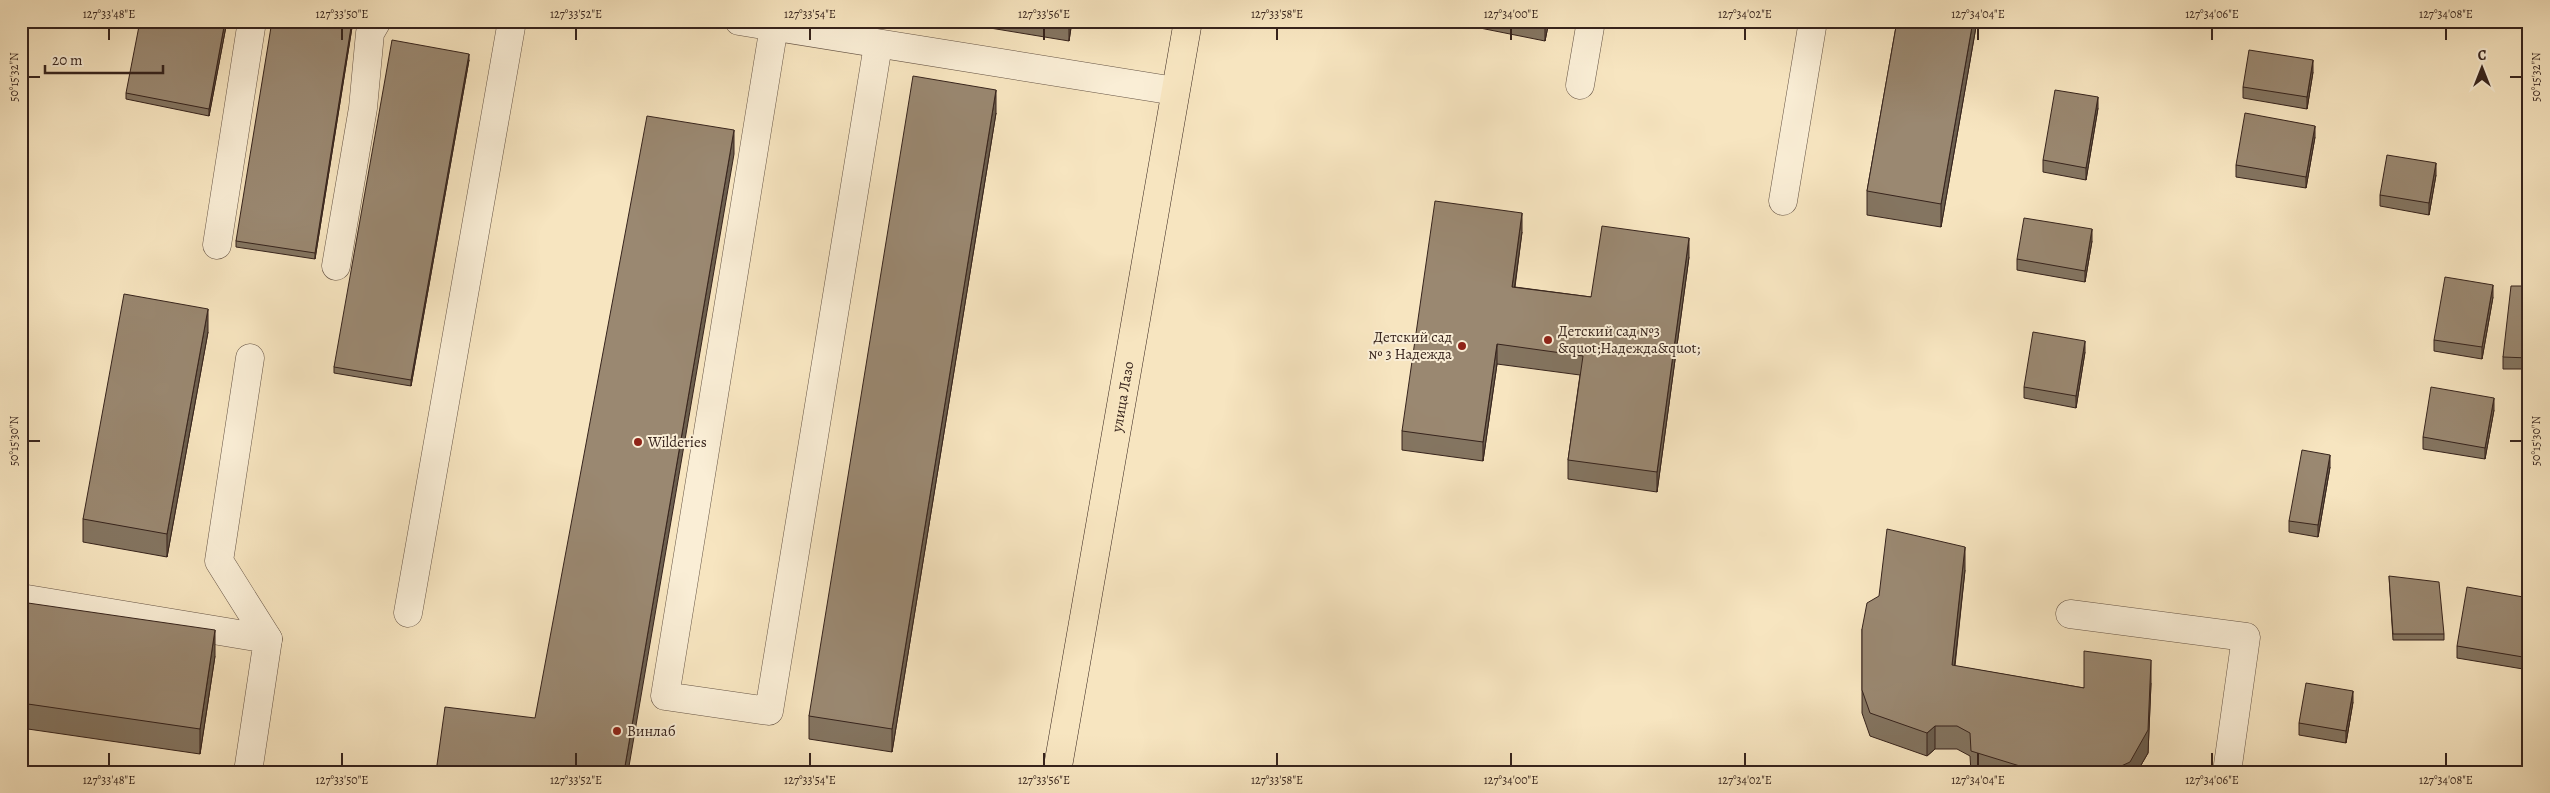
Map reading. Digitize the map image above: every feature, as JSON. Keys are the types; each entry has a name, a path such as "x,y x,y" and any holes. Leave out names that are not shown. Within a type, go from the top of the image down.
{"main road":[{"name":"улица Лазо","path":"1057,772 1188,21"}],"lane":[{"path":"217,245 252,21"},
{"path":"336,266 363,108 370,33 378,21"},
{"path":"408,613 512,21"},
{"path":"739,21 878,45 1175,91"},
{"path":"1580,85 1591,21"},
{"path":"1783,201 1813,21"},
{"path":"774,26 665,696 770,711 878,45"},
{"path":"248,772 268,639 219,561 250,358"},
{"path":"21,598 268,639"},
{"path":"2070,614 2246,637 2227,772"}],"building":[{"path":"140,21 225,21 209,109 126,93"},
{"path":"272,21 352,21 315,253 236,241"},
{"path":"1897,21 1973,21 1941,204 1867,191"},
{"path":"392,40 469,54 411,380 334,367"},
{"path":"2249,50 2313,60 2307,97 2243,87"},
{"path":"913,76 996,90 892,729 809,716"},
{"path":"2055,90 2098,97 2086,168 2043,160"},
{"path":"2245,113 2315,126 2306,177 2236,165"},
{"name":"Wilderies","path":"647,116 734,130 624,772 436,772 445,707 535,718"},
{"path":"2387,155 2436,163 2429,203 2380,195"},
{"name":"Детский сад №3 &quot;Надежда&quot;","path":"1435,201 1522,213 1512,287 1591,297 1602,226 1689,238 1657,472 1568,460 1583,356 1497,344 1483,442 1402,431"},
{"path":"2024,218 2092,229 2085,271 2017,259"},
{"path":"2445,277 2493,285 2482,347 2434,340"},
{"path":"2511,286 2529,286 2529,358 2503,357"},
{"path":"124,294 208,309 167,534 83,519"},
{"path":"2033,332 2085,341 2076,396 2024,387"},
{"path":"2431,387 2494,398 2485,448 2423,437"},
{"path":"2302,450 2330,455 2318,525 2289,521"},
{"path":"1887,529 1965,547 1952,665 2084,688 2084,651 2151,660 2148,730 2130,762 2108,772 2036,771 1971,751 1970,733 1957,726 1935,726 1927,733 1870,713 1862,690 1862,629 1867,603 1879,596"},
{"path":"2389,576 2439,582 2444,634 2393,634"},
{"path":"2467,587 2529,598 2529,658 2457,646"},
{"path":"21,602 215,630 200,729 21,703"},
{"path":"2306,683 2353,691 2346,731 2299,723"}],"place":[{"name":"Детский сад №3 &quot;Надежда&quot;","path":"1548,340"},
{"name":"Детский сад № 3 Надежда","path":"1462,346"},
{"name":"Wilderies","path":"638,442"},
{"name":"Винлаб","path":"617,731"}]}
